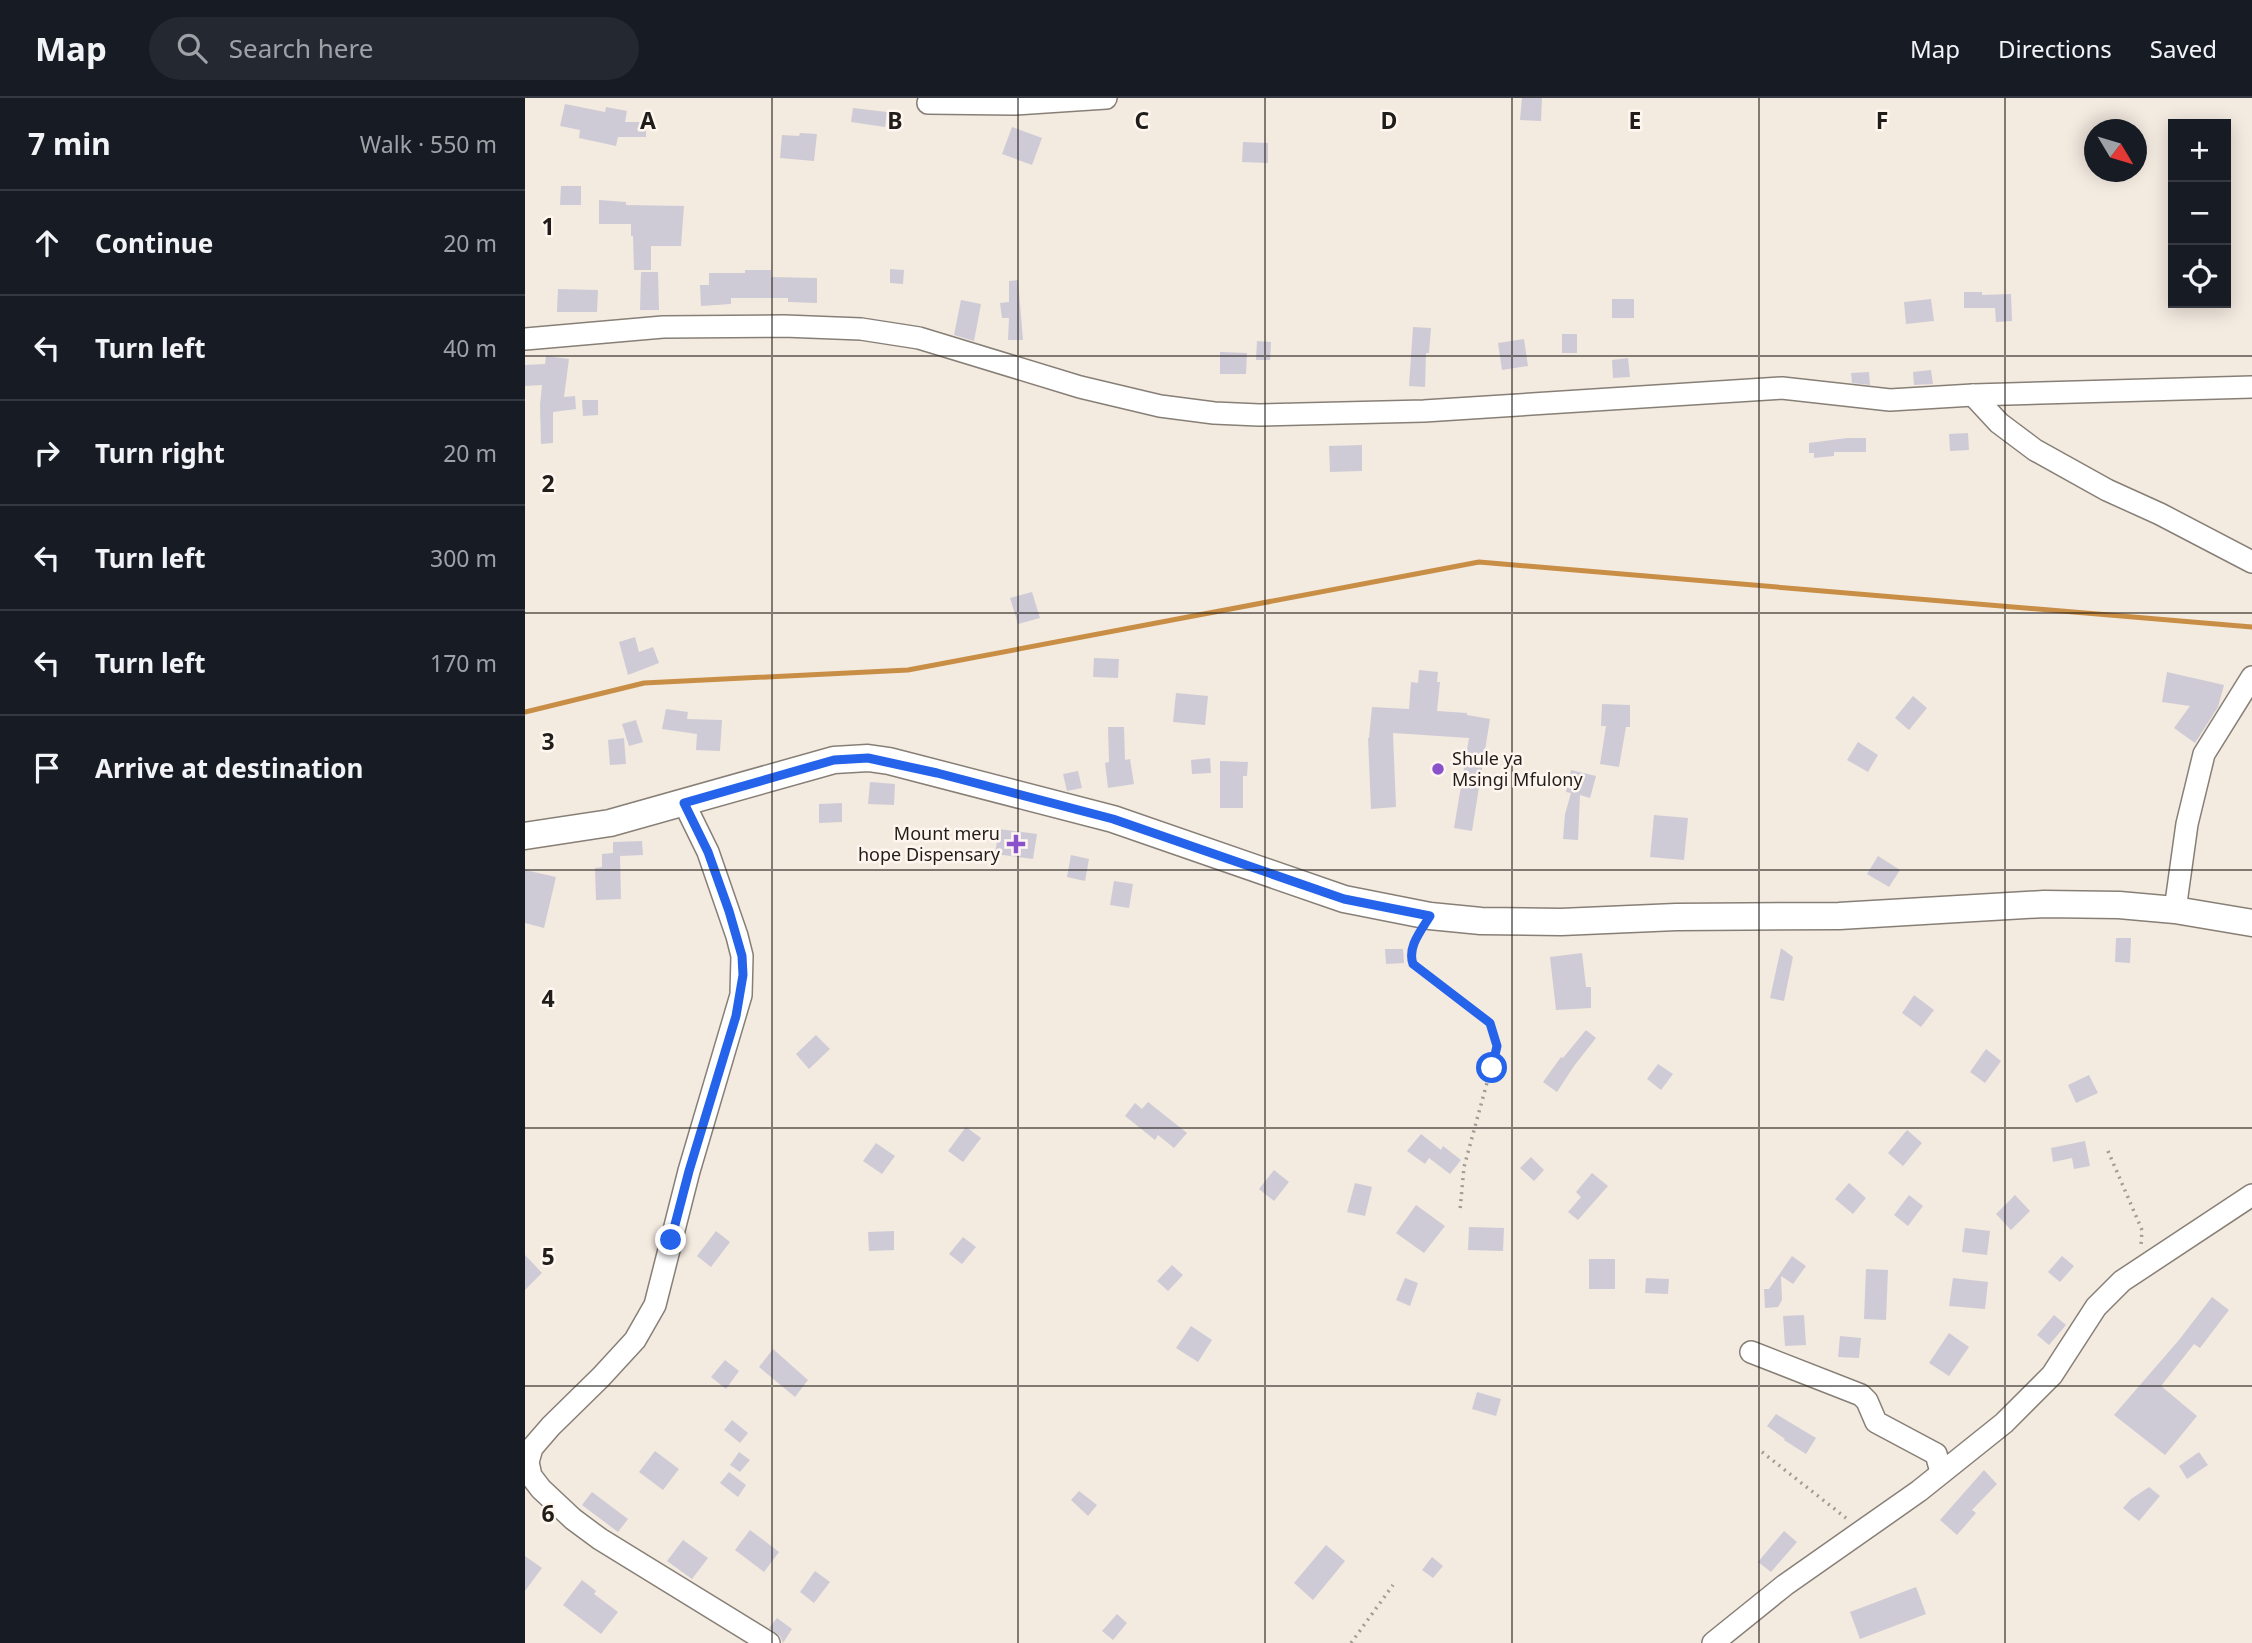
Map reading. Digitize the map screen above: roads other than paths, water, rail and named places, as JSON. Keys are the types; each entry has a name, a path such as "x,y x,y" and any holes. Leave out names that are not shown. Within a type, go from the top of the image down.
{"street":[{"path":"928,103 1015,104 1106,98"},
{"path":"525,339 675,327 794,326 861,329 929,340 1080,387 1160,406 1259,415 1424,411 1782,388 1890,400 2252,387"},
{"path":"1973,395 2015,438 2035,450 2107,490 2252,562"},
{"path":"2175,910 2187,824 2204,754 2252,677"},
{"path":"525,836 610,823 834,760 868,758 937,773 1113,819 1344,899 1430,916 1481,921 1561,922 1676,917 1839,916 2044,904 2119,905 2175,910 2252,923"},
{"path":"684,803 708,852 737,936 742,956 741,995 689,1171 655,1305 635,1340 532,1448 528,1462 531,1476 541,1489 582,1526 633,1561 769,1643"},
{"path":"1713,1643 1785,1585 2004,1423 2042,1387 2107,1294 2252,1195"},
{"path":"1751,1352 1861,1395 1867,1401 1876,1422 1936,1454 1941,1472"}],"waterway":[{"path":"525,712 644,683 908,670 1479,562 2252,627"}],"place":[{"name":"Shule ya Msingi Mfulony","path":"1438,769"},
{"name":"Mount meru hope Dispensary","path":"1016,844"}]}
